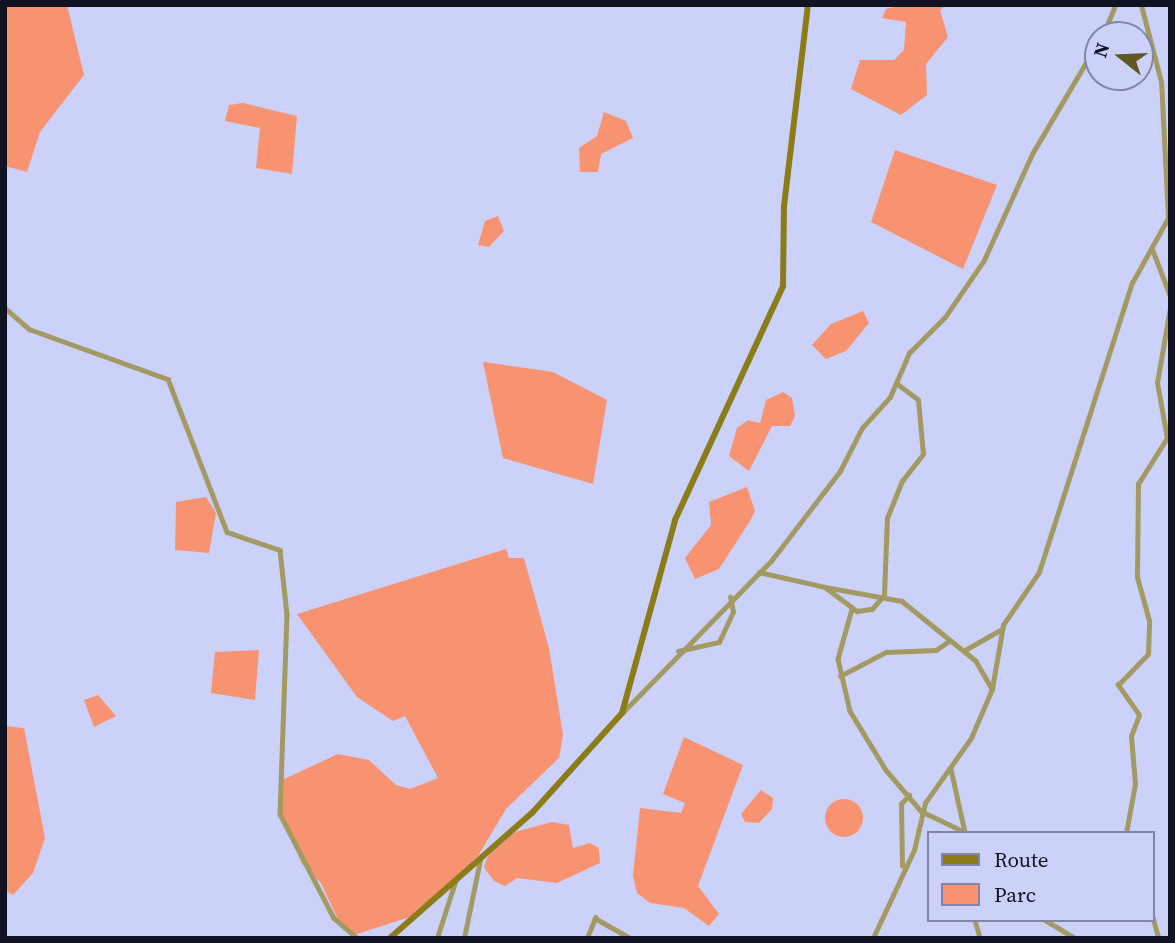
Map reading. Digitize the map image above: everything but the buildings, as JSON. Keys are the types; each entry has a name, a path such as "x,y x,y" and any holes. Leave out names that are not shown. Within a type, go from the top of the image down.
{"street":[{"path":"622,713 676,520 783,286 784,206 808,5"},
{"path":"873,938 916,844 921,811 951,768 992,689 1002,629 1039,571 1132,283 1168,218 1169,183 1161,82 1141,5"},
{"path":"390,938 480,860 578,769 622,713 730,597 759,572 811,510 897,384 909,354 945,317 989,251 1032,154 1084,66"},
{"path":"1152,247 1170,295"},
{"path":"5,308 29,329 168,379 227,532 280,550 287,614 280,814 302,865 320,884 342,931 358,938"},
{"path":"1126,831 1135,783 1131,741 1139,715 1118,685 1148,653 1149,621 1137,577 1138,484 1167,438 1157,383 1170,308"},
{"path":"825,587 852,609 872,609 884,595 887,518 901,481 923,454 918,400 897,384"},
{"path":"759,572 825,587 884,595 922,615 949,641 964,650 992,689"},
{"path":"677,652 719,642 733,612 730,597"},
{"path":"852,609 838,659 850,711 886,770 921,811 964,831"},
{"path":"964,650 1002,629"},
{"path":"840,676 886,652 936,650 949,641"},
{"path":"951,768 966,831"},
{"path":"902,871 901,804 909,795"},
{"path":"464,938 480,860"},
{"path":"437,938 455,881"},
{"path":"587,938 595,918 630,938"},
{"path":"1154,921 1159,938"},
{"path":"1048,922 1075,938"}],"green space":[{"path":"5,5 67,5 84,75 40,132 27,172 5,166"},
{"path":"904,5 946,5 940,10 948,37 926,64 927,95 901,115 851,89 860,60 894,60 904,50 906,22 882,18 886,9"},
{"path":"243,103 297,116 292,174 256,168 260,128 225,121 229,105"},
{"path":"604,112 626,121 633,138 601,154 598,172 580,172 579,148 597,136"},
{"path":"895,150 997,185 963,269 871,222"},
{"path":"498,216 504,231 489,247 478,245 485,221"},
{"path":"863,311 869,323 846,351 826,359 812,345 831,324"},
{"path":"483,362 553,372 607,400 593,484 503,458"},
{"path":"783,392 792,398 795,416 790,426 772,426 749,471 729,456 737,428 748,420 760,423 766,400"},
{"path":"747,487 755,511 750,521 719,569 695,579 685,558 711,525 709,502"},
{"path":"206,497 216,513 209,553 175,550 176,502"},
{"path":"506,549 509,558 524,558 549,648 563,735 559,758 506,809 478,856 413,916 354,935 343,930 321,883 302,864 281,814 282,780 338,754 369,760 396,785 410,789 438,778 405,716 393,721 357,697 297,614"},
{"path":"259,650 255,700 211,693 215,652"},
{"path":"98,695 116,716 94,727 84,700"},
{"path":"5,726 24,728 45,838 33,873 13,895 5,890"},
{"path":"684,737 743,765 698,886 719,914 709,926 684,908 650,903 637,893 633,876 640,808 681,813 685,803 663,794"},
{"path":"761,790 773,798 772,809 759,823 745,822 741,814"},
{"path":"844,799 858,804 863,818 858,832 844,837 830,832 825,818 830,804"},
{"path":"552,822 569,825 573,848 590,843 599,848 600,863 557,883 517,878 505,886 494,881 484,867 488,856 515,832"}]}
